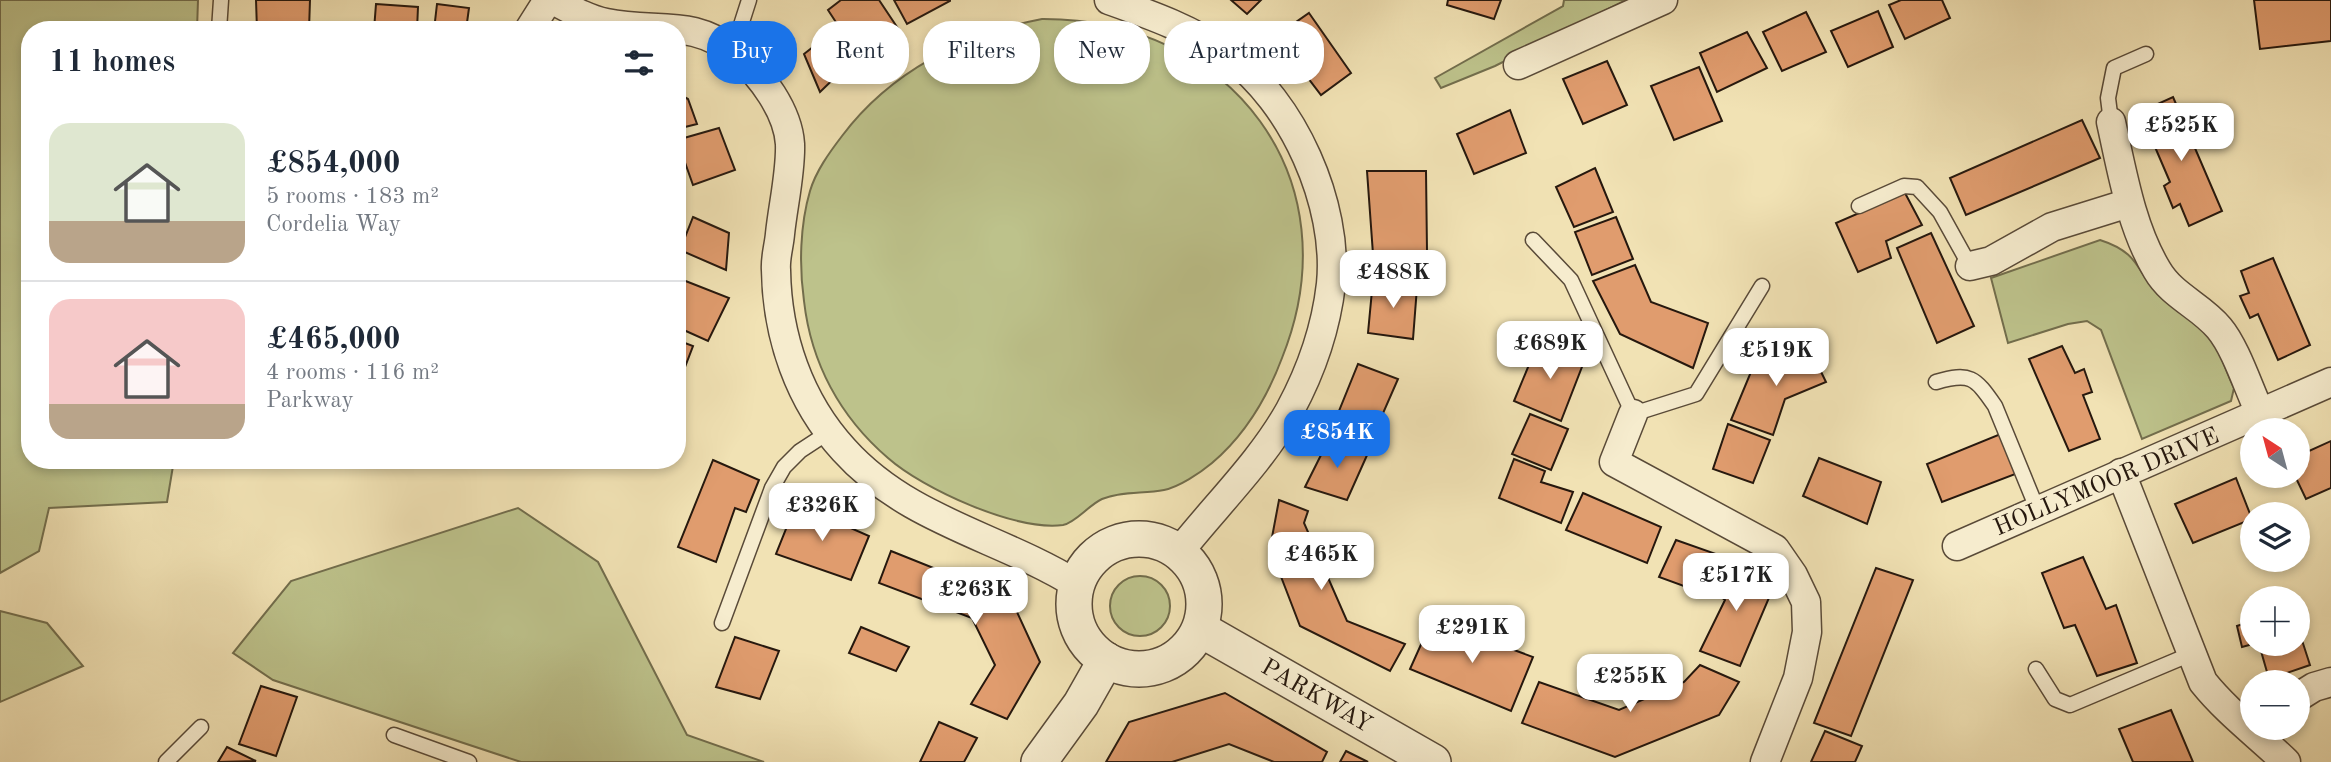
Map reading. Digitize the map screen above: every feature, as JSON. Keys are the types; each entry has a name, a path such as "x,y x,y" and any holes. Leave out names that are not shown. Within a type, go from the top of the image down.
{"street":[{"path":"536,21 551,0 600,21"},
{"path":"1109,0 1187,28 1229,55 1258,82 1283,114 1306,154 1322,205 1329,243 1331,281 1326,311 1309,370 1292,407 1277,433 1179,552"},
{"path":"1518,65 1664,0"},
{"path":"686,29 707,36"},
{"path":"763,84 783,118 790,142 775,267 782,326 809,404 829,432 878,482 904,501 930,517 1041,562 1076,584"},
{"path":"2111,122 2129,203 2156,270 2169,288 2208,316 2222,331 2261,415"},
{"path":"1970,267 1990,261 2052,228 2129,203"},
{"name":"HOLLYMOOR DRIVE","path":"1957,546 2261,415 2331,382"},
{"path":"1633,414 1614,462 1775,549 1793,575 1806,602 1807,632 1798,678 1765,762"},
{"path":"2121,474 2203,682 2220,704 2240,718"},
{"path":"1139,538 1160,541 1179,552 1194,567 1203,587 1205,608 1200,629 1187,648 1170,662 1149,669 1127,668 1106,660 1089,646 1078,628 1073,606 1076,584 1085,566 1099,551 1117,542 1139,538"},
{"name":"PARKWAY","path":"1200,629 1433,762"},
{"path":"1039,762 1081,704 1106,660"},
{"path":"2310,690 2331,682"},
{"path":"2265,740 2286,762"}],"lane":[{"path":"220,21 221,0"},
{"path":"742,21 749,0"},
{"path":"2111,122 2108,89 2114,68 2146,54"},
{"path":"1859,206 1904,186 1917,187 1940,212 1970,267"},
{"path":"1533,240 1571,280 1633,414 1696,394 1762,286"},
{"path":"1936,382 1960,375 1972,378 1987,394 2038,510"},
{"path":"722,623 772,488 784,467 800,451 829,432"},
{"path":"2036,669 2055,699 2070,705 2191,654"},
{"path":"166,762 201,727"},
{"path":"394,735 468,762"}],"green space":[{"path":"0,0 198,0 197,21 21,21 21,469 172,469 167,502 49,508 39,551 0,573"},
{"path":"1564,0 1626,0 1495,66 1441,88 1435,78 1563,6"},
{"path":"1042,19 1061,21 1054,21 1054,84 1150,84 1150,40 1164,44 1164,84 1225,84 1260,121 1288,172 1301,229 1300,292 1282,358 1262,401 1245,428 1212,463 1183,483 1164,490 1102,499 1063,525 1020,521 971,505 923,482 888,458 871,442 842,407 821,367 808,324 801,274 802,232 813,184 819,169 861,113 894,84 909,84 909,73 923,64 923,84 1040,84 1040,21 1034,21"},
{"path":"2100,240 2124,252 2165,301 2208,331 2234,388 2231,401 2142,439 2101,330 2087,321 2068,324 2008,343 1991,278"},
{"path":"518,508 598,562 687,735 764,762 521,762 273,680 233,653 291,581"},
{"path":"1134,576 1146,576 1165,589 1170,606 1168,618 1157,631 1146,636 1134,636 1115,623 1110,612 1110,600 1123,581"},
{"path":"0,611 47,623 83,666 0,702"}],"building":[{"path":"256,0 310,0 309,21 257,21"},
{"path":"841,0 879,0 893,21 835,21 828,10"},
{"path":"894,0 950,0 909,23"},
{"path":"1231,0 1261,0 1247,14"},
{"path":"1448,0 1501,0 1494,19 1447,5"},
{"path":"1901,0 1942,0 1950,18 1905,39 1889,5"},
{"path":"2254,0 2331,0 2331,41 2260,49"},
{"path":"376,4 418,7 417,21 375,21"},
{"path":"437,4 469,8 467,21 435,21"},
{"path":"1878,11 1893,47 1848,67 1831,31"},
{"path":"1806,12 1826,52 1782,71 1763,32"},
{"path":"1309,13 1315,21 1298,21"},
{"path":"1747,32 1767,68 1717,92 1700,53"},
{"path":"1324,34 1351,73 1321,95 1313,84 1324,84"},
{"path":"811,49 811,71 804,54"},
{"path":"1607,61 1627,105 1583,124 1563,79"},
{"path":"1699,67 1722,121 1674,140 1651,86"},
{"path":"817,84 828,84 820,92"},
{"path":"2173,97 2222,211 2189,226 2180,204 2173,208 2164,186 2170,182 2140,112"},
{"path":"686,98 688,99 697,124 686,127"},
{"path":"1510,110 1526,153 1474,174 1457,134"},
{"path":"2082,120 2100,158 1966,215 1950,178"},
{"path":"719,128 735,170 693,185 686,165 686,137"},
{"path":"1595,168 1613,212 1574,227 1556,187"},
{"path":"1367,171 1426,171 1427,251 1373,254"},
{"path":"1905,193 1922,225 1886,241 1891,258 1858,272 1836,223"},
{"path":"693,217 729,233 726,270 686,253 686,235"},
{"path":"1616,217 1633,259 1592,275 1575,232"},
{"path":"1931,233 1974,326 1937,343 1897,248"},
{"path":"2273,258 2310,345 2278,360 2258,314 2250,318 2240,296 2249,293 2241,271"},
{"path":"1635,265 1651,302 1708,323 1693,368 1620,334 1593,281"},
{"path":"1373,280 1417,287 1413,339 1368,333"},
{"path":"686,281 729,298 708,341 686,331"},
{"path":"686,343 693,346 686,364"},
{"path":"1538,343 1585,359 1561,421 1514,401"},
{"path":"1808,345 1826,382 1785,399 1773,435 1731,420 1753,367"},
{"path":"2062,346 2075,373 2084,369 2092,392 2083,395 2100,439 2069,451 2029,359"},
{"path":"1358,364 1398,379 1377,427 1339,411"},
{"path":"1530,414 1568,429 1551,470 1512,454"},
{"path":"1728,424 1770,440 1753,483 1713,469"},
{"path":"2003,433 2018,473 1942,502 1927,464"},
{"path":"1329,439 1368,453 1347,500 1305,487"},
{"path":"2331,441 2331,488 2306,499 2301,488 2310,488 2310,451"},
{"path":"1819,458 1881,482 1867,524 1803,496"},
{"path":"1514,459 1545,471 1541,482 1573,492 1561,523 1499,498"},
{"path":"713,460 759,480 746,512 735,508 716,562 678,547"},
{"path":"2236,478 2245,502 2240,502 2240,524 2193,543 2175,504"},
{"path":"1583,493 1661,527 1647,563 1566,530"},
{"path":"1279,500 1308,511 1304,523 1347,621 1405,644 1390,671 1300,626 1270,548"},
{"path":"796,504 869,536 851,580 776,554"},
{"path":"1676,540 1716,554 1703,593 1659,577"},
{"path":"891,551 1011,599 1040,662 1007,719 971,704 995,665 972,618 879,583"},
{"path":"2083,557 2106,609 2116,605 2137,663 2097,676 2075,625 2064,628 2042,573"},
{"path":"1725,560 1774,586 1740,666 1700,651 1725,600 1712,590"},
{"path":"1876,568 1913,580 1851,736 1814,723"},
{"path":"1432,620 1533,657 1511,711 1410,669"},
{"path":"861,627 909,647 896,671 849,653"},
{"path":"735,637 779,651 760,699 716,687"},
{"path":"2262,656 2307,656 2310,665 2295,670 2266,670"},
{"path":"1700,665 1739,682 1719,715 1615,757 1522,723 1539,682 1619,710 1684,682"},
{"path":"261,686 297,697 276,756 239,744"},
{"path":"1225,693 1327,752 1322,762 1274,762 1229,744 1172,762 1106,762 1129,722"},
{"path":"2171,710 2193,762 2133,762 2119,729"},
{"path":"939,722 977,738 964,762 920,762"},
{"path":"1825,731 1862,746 1855,762 1811,762"},
{"path":"227,747 256,761 218,762"},
{"path":"1346,751 1368,762 1340,762"}]}
